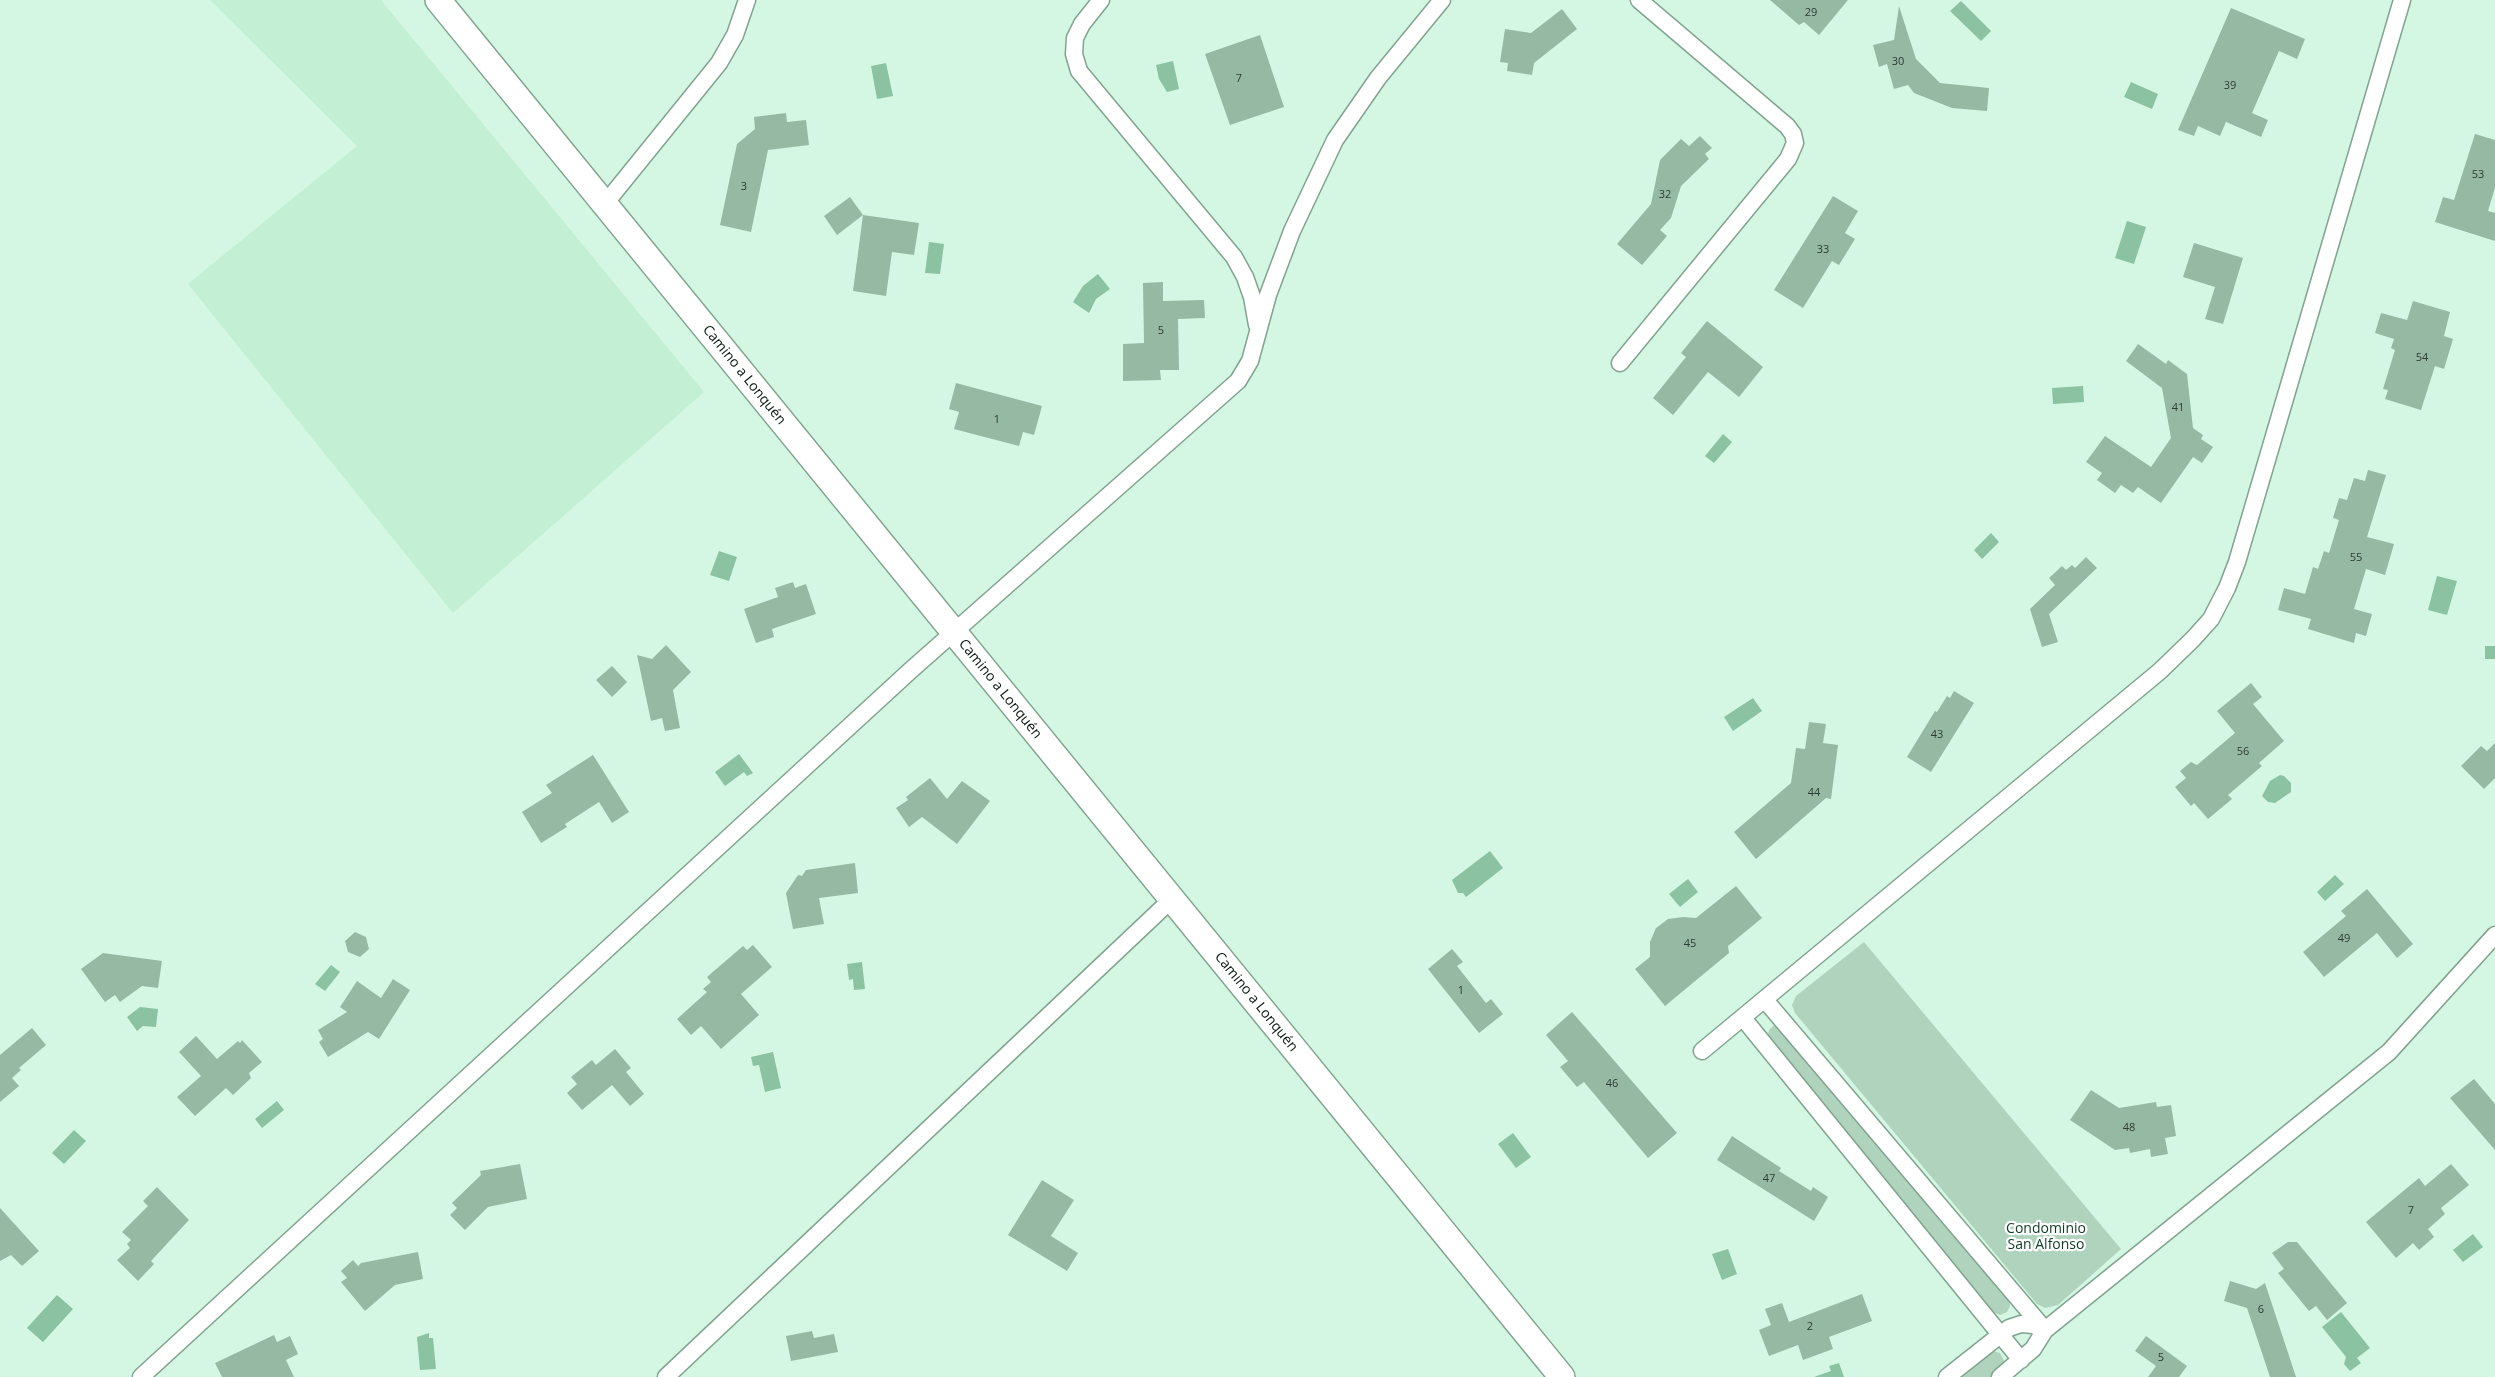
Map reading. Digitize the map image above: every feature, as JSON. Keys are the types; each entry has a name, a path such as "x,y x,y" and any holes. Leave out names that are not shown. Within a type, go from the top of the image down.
{"main road":[{"name":"Camino a Lonquén","path":"438,0 1562,1377"}],"street":[{"path":"604,205 719,64 735,35 747,0"},
{"path":"1101,0 1082,24 1075,38 1074,54 1079,71 1234,257 1252,297 1258,332"},
{"path":"141,1377 954,632 1228,392 1238,381 1250,361 1282,257 1335,140 1378,78 1442,0"},
{"path":"1620,363 1788,159 1795,143 1793,134 1787,126 1639,0"},
{"path":"1702,1051 2160,671 2211,619 2228,588 2237,562 2402,0"},
{"path":"666,1377 1172,899"},
{"path":"2000,1377 2033,1350 2045,1330 2389,1052 2495,935"},
{"path":"1765,1000 2045,1330"},
{"path":"1743,1018 2021,1360"},
{"path":"1947,1377 2000,1334 2021,1324 2033,1325 2045,1330"}],"shaded area":[{"path":"210,0 381,0 704,392 453,613 188,284 357,146"},
{"path":"1961,1 1991,31 1981,41 1950,11"},
{"path":"1173,61 1179,89 1167,92 1159,79 1156,65"},
{"path":"886,63 893,96 877,99 871,66"},
{"path":"2131,82 2158,94 2152,109 2124,97"},
{"path":"2127,221 2146,227 2134,264 2115,258"},
{"path":"929,242 944,244 940,274 925,273"},
{"path":"1098,274 1110,289 1096,299 1089,313 1073,302 1083,286"},
{"path":"2083,386 2084,402 2053,404 2052,388"},
{"path":"1723,434 1732,442 1714,463 1705,456"},
{"path":"1991,533 1999,542 1982,559 1974,550"},
{"path":"719,551 737,557 729,581 710,575"},
{"path":"2437,576 2457,581 2447,615 2428,610"},
{"path":"2485,646 2495,646 2495,659 2485,659"},
{"path":"1753,698 1762,711 1733,731 1724,717"},
{"path":"739,754 753,773 747,776 744,772 725,786 715,772"},
{"path":"2280,775 2284,776 2291,783 2291,792 2275,803 2268,802 2262,796 2270,781"},
{"path":"1490,851 1503,868 1466,897 1463,893 1458,893 1452,880"},
{"path":"2335,875 2344,884 2325,901 2317,892"},
{"path":"1688,879 1698,892 1680,907 1669,894"},
{"path":"862,962 865,989 854,990 853,979 849,980 847,964"},
{"path":"331,965 340,972 325,991 315,984"},
{"path":"140,1007 158,1009 156,1027 143,1026 137,1031 127,1017"},
{"path":"773,1052 781,1088 765,1092 759,1065 753,1066 751,1057"},
{"path":"277,1101 284,1110 262,1128 255,1119"},
{"path":"74,1130 86,1141 64,1164 52,1153"},
{"path":"1513,1133 1531,1157 1516,1168 1498,1144"},
{"path":"2473,1234 2483,1247 2463,1262 2453,1250"},
{"path":"1728,1249 1737,1274 1722,1280 1712,1254"},
{"path":"57,1295 73,1309 43,1342 27,1328"},
{"path":"2341,1312 2370,1348 2357,1358 2361,1363 2350,1371 2344,1364 2346,1357 2322,1327"},
{"path":"429,1333 429,1338 433,1338 436,1369 420,1370 417,1337"},
{"path":"1839,1363 1844,1377 1814,1377 1831,1371 1829,1366"}],"green space":[{"name":"Condominio San Alfonso","path":"1864,942 2121,1249 2058,1305 2045,1308 2037,1304 1795,1013 1792,1005 1796,996"},
{"path":"1775,1024 1779,1025 2009,1299 2010,1306 2007,1312 2000,1315 1993,1312 1767,1039 1769,1030"},
{"path":"1993,1351 2000,1353 2005,1363 2002,1369 1992,1377 1959,1377"}],"building":[{"path":"1770,0 1848,0 1819,35 1804,22 1799,25"},
{"path":"1899,6 1916,59 1940,83 1989,88 1987,111 1952,108 1914,93 1908,85 1894,89 1887,64 1879,67 1873,45 1894,40"},
{"path":"2231,8 2305,39 2297,59 2279,51 2252,113 2268,120 2261,137 2226,122 2220,136 2198,126 2194,136 2178,130"},
{"path":"1562,9 1577,29 1534,63 1532,75 1507,71 1508,63 1500,62 1505,29 1531,33"},
{"path":"1260,35 1284,107 1230,125 1205,54"},
{"path":"786,113 787,122 806,120 809,145 768,150 751,232 720,225 737,144 755,129 754,117"},
{"path":"2475,134 2495,140 2495,188 2488,211 2495,213 2495,241 2435,222 2443,197 2454,200"},
{"path":"1700,136 1712,148 1705,154 1709,159 1681,186 1671,218 1660,230 1667,236 1642,265 1617,244 1651,204 1660,160 1681,139 1689,146"},
{"path":"1833,196 1858,211 1845,233 1855,239 1839,265 1832,261 1803,308 1774,290"},
{"path":"850,197 863,215 837,235 824,216"},
{"path":"863,215 919,223 914,255 892,252 886,296 853,291"},
{"path":"2194,243 2243,258 2223,324 2205,319 2215,287 2183,277"},
{"path":"1163,282 1163,301 1204,300 1205,318 1178,319 1179,370 1160,370 1161,380 1123,381 1123,344 1144,343 1143,283"},
{"path":"2413,301 2450,312 2444,336 2453,339 2444,369 2435,366 2421,410 2385,399 2388,390 2383,389 2395,350 2391,348 2394,339 2375,333 2381,313 2407,320"},
{"path":"1707,321 1763,367 1739,397 1708,372 1673,415 1653,398 1686,357 1681,353"},
{"path":"2138,344 2166,364 2168,360 2187,374 2193,428 2203,435 2201,439 2213,447 2202,463 2193,457 2161,503 2138,487 2133,493 2121,485 2115,493 2097,480 2102,473 2086,462 2105,436 2151,467 2171,438 2162,388 2126,361"},
{"path":"956,383 1042,406 1034,435 1023,432 1019,446 954,429 959,412 949,409"},
{"path":"2368,470 2386,475 2367,537 2394,544 2385,575 2366,569 2354,609 2372,614 2366,636 2356,633 2354,643 2308,629 2311,619 2278,610 2284,588 2305,594 2313,567 2318,569 2324,551 2329,553 2339,520 2333,518 2339,498 2347,500 2354,478 2365,481"},
{"path":"2086,557 2097,568 2049,614 2058,642 2042,647 2030,609 2055,585 2049,578 2062,566 2066,570 2072,565 2075,568"},
{"path":"793,582 795,588 806,584 816,614 772,629 774,637 756,643 744,609 778,597 775,588"},
{"path":"666,645 691,672 673,690 680,728 665,731 662,718 651,721 637,655 652,659"},
{"path":"612,666 627,682 612,697 596,680"},
{"path":"2251,683 2262,697 2253,704 2284,741 2259,763 2262,766 2228,795 2232,799 2208,819 2194,803 2191,806 2175,787 2186,778 2180,771 2191,762 2197,765 2235,733 2217,711"},
{"path":"1954,691 1974,703 1931,772 1907,757 1935,711 1937,712 1947,696 1950,698"},
{"path":"1809,722 1826,724 1823,743 1838,745 1831,799 1826,798 1756,859 1734,832 1791,783 1796,748 1805,749"},
{"path":"2495,743 2495,778 2484,789 2461,766 2481,746 2487,751"},
{"path":"593,755 629,812 612,823 599,802 565,824 567,827 541,843 522,812 552,793 546,785"},
{"path":"930,778 947,799 962,781 990,801 957,844 922,817 909,827 896,808 908,800 906,797"},
{"path":"855,863 858,893 819,898 824,924 793,929 786,893 798,875 802,876 806,870"},
{"path":"1736,886 1762,918 1728,946 1729,953 1665,1006 1635,969 1650,957 1650,942 1656,928 1668,919 1696,918"},
{"path":"2367,889 2413,944 2397,958 2377,933 2324,977 2303,952 2346,916 2341,911"},
{"path":"355,932 366,937 369,949 360,957 348,952 345,941"},
{"path":"753,945 772,967 741,994 759,1015 721,1049 701,1026 691,1035 677,1019 707,992 703,989 711,982 707,977 743,946 747,950"},
{"path":"1452,949 1463,962 1457,966 1486,1003 1491,999 1503,1014 1479,1033 1428,969"},
{"path":"103,953 162,961 158,988 142,986 120,1002 115,995 105,1002 81,969"},
{"path":"393,979 410,990 379,1039 368,1032 328,1057 319,1042 323,1039 318,1030 347,1012 340,1007 357,981 381,998"},
{"path":"1572,1012 1677,1133 1648,1158 1584,1082 1577,1087 1560,1067 1568,1061 1546,1035"},
{"path":"32,1028 46,1045 19,1068 21,1070 12,1078 19,1086 0,1102 0,1055"},
{"path":"196,1036 217,1059 238,1041 240,1043 242,1040 262,1062 249,1073 251,1078 233,1095 226,1088 195,1116 177,1097 201,1076 179,1052"},
{"path":"615,1049 631,1068 626,1072 644,1094 630,1106 612,1085 582,1110 567,1093 577,1084 571,1077 592,1060 596,1065"},
{"path":"2474,1079 2495,1104 2495,1150 2450,1098"},
{"path":"2091,1090 2119,1108 2156,1102 2157,1107 2171,1105 2176,1136 2165,1138 2168,1154 2151,1157 2150,1149 2130,1153 2129,1148 2115,1150 2070,1120"},
{"path":"1732,1136 1781,1168 1779,1171 1811,1191 1813,1187 1828,1197 1814,1221 1717,1160"},
{"path":"520,1164 527,1199 488,1207 465,1230 450,1215 457,1208 452,1203 481,1175 480,1171"},
{"path":"2451,1164 2469,1185 2441,1208 2445,1214 2428,1229 2434,1237 2419,1250 2413,1243 2396,1258 2366,1222 2419,1178 2425,1186"},
{"path":"1042,1180 1074,1200 1051,1236 1078,1253 1067,1271 1008,1235"},
{"path":"157,1187 189,1220 151,1261 154,1264 138,1281 117,1260 130,1248 127,1244 131,1240 122,1232 148,1206 143,1201"},
{"path":"0,1208 39,1251 22,1266 11,1255 0,1261"},
{"path":"2288,1242 2297,1242 2347,1303 2327,1320 2316,1306 2309,1311 2278,1273 2284,1269 2272,1253"},
{"path":"418,1252 423,1279 395,1285 365,1311 341,1282 347,1278 341,1271 353,1260 358,1266 361,1263"},
{"path":"2230,1281 2256,1289 2265,1283 2296,1377 2270,1377 2247,1308 2224,1301"},
{"path":"1862,1294 1872,1321 1829,1337 1833,1349 1803,1360 1798,1345 1769,1356 1759,1330 1771,1325 1765,1309 1782,1303 1789,1322"},
{"path":"812,1331 814,1338 834,1334 838,1352 791,1361 786,1336"},
{"path":"274,1335 277,1342 290,1336 298,1354 286,1360 294,1377 222,1377 215,1363"},
{"path":"2146,1336 2187,1366 2179,1377 2148,1377 2156,1366 2135,1351"}]}
